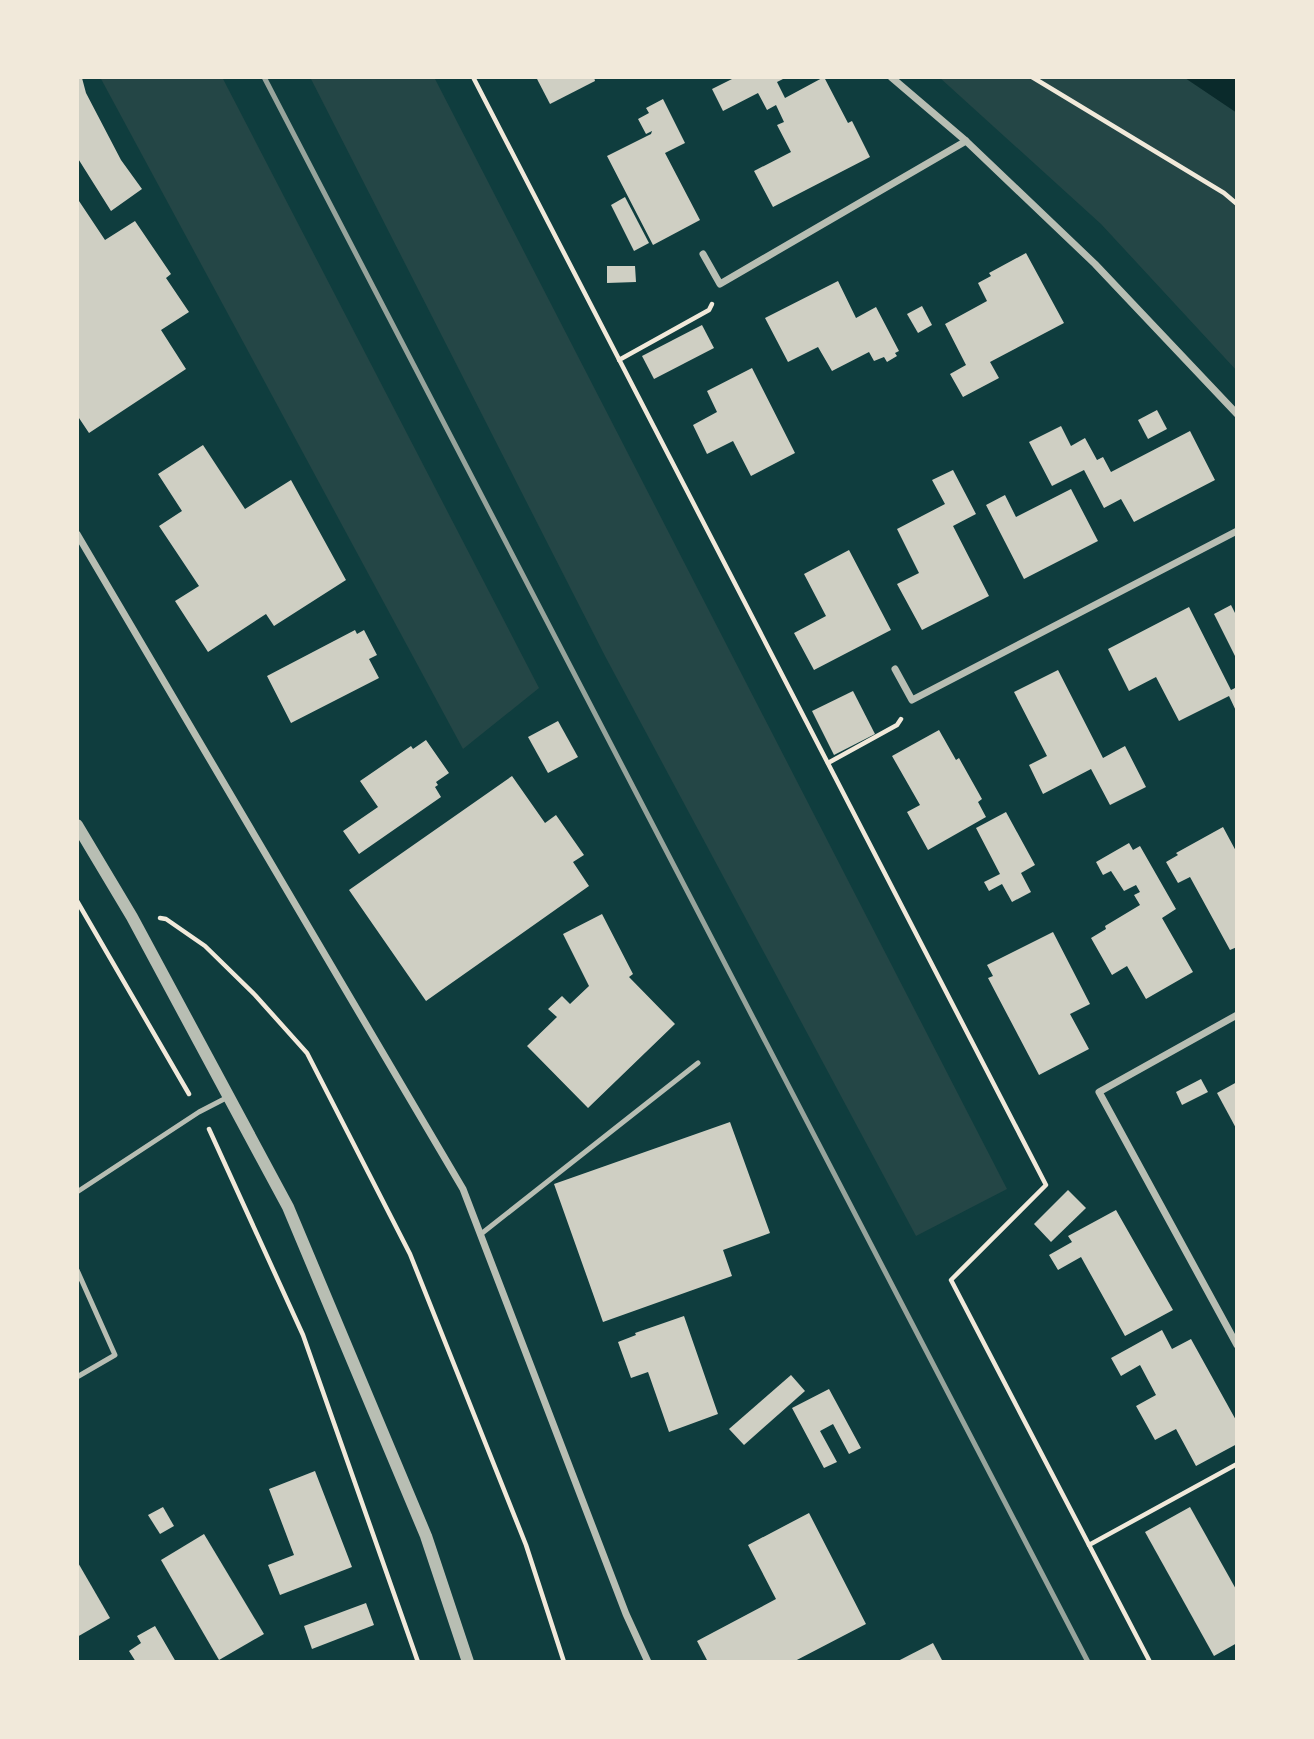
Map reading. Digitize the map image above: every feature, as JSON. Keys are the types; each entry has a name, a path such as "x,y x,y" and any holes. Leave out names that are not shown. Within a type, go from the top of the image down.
{"street":[{"path":"891,77 966,141 1095,264 1237,414"},
{"path":"703,254 720,284 966,141"},
{"path":"895,669 912,700 1237,531"},
{"path":"77,534 463,1189 626,1614 648,1662"},
{"path":"77,825 132,917 288,1207 426,1536 468,1662"},
{"path":"1237,1015 1099,1092 1237,1345"}],"lane":[{"path":"481,1234 698,1063"},
{"path":"77,1192 199,1112 228,1097"},
{"path":"77,1270 115,1355 77,1377"}],"path":[{"path":"473,77 1046,1185 951,1280 1150,1662"},
{"path":"1032,77 1224,193 1237,204"},
{"path":"619,360 709,310 720,284"},
{"path":"828,763 897,725 912,700"},
{"path":"77,901 199,1112 303,1335 418,1662"},
{"path":"132,917 166,919 205,946 255,995 307,1053 410,1254 526,1545 564,1662"},
{"path":"1089,1545 1237,1464"}],"shaded area":[{"path":"100,77 222,77 539,688 463,749"},
{"path":"310,77 434,77 1007,1189 916,1236 605,656"},
{"path":"939,77 1237,77 1237,371 1101,224"},
{"path":"1182,77 1237,77 1237,113 1185,78"}],"building":[{"path":"77,77 82,78 86,93 121,160 142,189 111,211 77,157"},
{"path":"536,77 594,77 595,81 550,104"},
{"path":"736,77 782,77 783,79 777,82 785,98 824,77 848,123 852,121 870,157 773,207 754,171 791,152 777,125 784,122 776,105 767,110 758,93 723,111 712,89"},
{"path":"663,99 685,143 665,153 700,220 653,245 607,156 651,134 652,131 646,134 638,119 649,113 646,108"},
{"path":"625,197 649,243 634,251 611,205"},
{"path":"77,198 105,240 135,221 171,274 166,278 189,312 161,330 186,369 89,433 77,415"},
{"path":"1026,253 1064,323 990,362 999,378 963,397 950,374 966,365 945,324 987,301 978,283 991,276 989,273"},
{"path":"607,266 635,266 636,282 607,283"},
{"path":"838,281 856,318 876,307 899,351 895,353 897,356 887,362 884,357 874,361 869,352 832,371 818,347 788,362 765,318"},
{"path":"922,306 932,325 918,333 907,314"},
{"path":"702,325 714,348 654,379 642,356"},
{"path":"752,368 795,453 751,476 733,441 707,454 693,425 717,412 707,391"},
{"path":"1157,410 1167,429 1148,439 1138,420"},
{"path":"1061,426 1071,446 1085,438 1097,460 1103,457 1111,472 1190,431 1215,480 1134,522 1121,499 1104,508 1084,470 1052,486 1029,442"},
{"path":"203,445 245,509 291,480 346,580 274,626 266,614 208,652 175,601 199,586 159,526 182,511 158,474"},
{"path":"953,470 976,514 953,526 989,596 922,630 897,584 919,573 897,529 945,504 932,480"},
{"path":"1071,489 1098,541 1024,579 986,505 1005,495 1016,517"},
{"path":"849,550 891,630 814,670 794,633 826,616 804,574"},
{"path":"1231,605 1237,617 1237,660 1214,614"},
{"path":"1189,607 1231,690 1237,687 1237,713 1229,696 1179,721 1156,677 1129,691 1108,649"},
{"path":"355,630 357,634 364,630 377,655 369,659 379,678 291,723 267,676"},
{"path":"1058,670 1103,758 1125,746 1146,787 1110,805 1091,769 1043,794 1029,765 1047,756 1014,692"},
{"path":"853,691 875,734 834,755 812,711"},
{"path":"558,721 578,757 548,773 528,737"},
{"path":"939,730 956,760 959,758 982,799 978,802 986,817 928,850 907,812 920,805 892,756"},
{"path":"426,740 449,773 436,782 438,785 435,787 441,797 359,854 343,831 378,807 360,781 411,746 413,749"},
{"path":"512,776 545,823 556,815 584,855 573,862 589,886 426,1001 349,890"},
{"path":"1006,812 1035,865 1021,873 1031,892 1012,902 1002,884 989,891 984,882 1000,874 976,828"},
{"path":"1223,827 1237,853 1237,947 1230,950 1190,877 1178,883 1166,862 1178,855 1176,853"},
{"path":"1129,843 1133,850 1140,846 1176,909 1162,918 1193,972 1146,999 1127,966 1112,975 1091,938 1106,929 1105,926 1140,905 1134,895 1140,892 1136,885 1124,891 1111,871 1103,875 1096,862"},
{"path":"602,914 633,974 629,977 675,1024 588,1108 527,1046 557,1017 548,1009 562,996 570,1004 589,986 563,934"},
{"path":"1053,932 1090,1004 1070,1014 1089,1049 1039,1075 988,978 993,976 987,965"},
{"path":"1201,1079 1208,1092 1182,1105 1176,1092"},
{"path":"1237,1082 1237,1130 1217,1093"},
{"path":"730,1122 770,1233 723,1250 732,1276 603,1322 554,1184"},
{"path":"1068,1190 1086,1208 1051,1242 1034,1224"},
{"path":"1116,1210 1173,1310 1125,1336 1081,1257 1058,1270 1049,1255 1072,1242 1068,1236"},
{"path":"684,1316 718,1414 669,1432 648,1372 631,1378 618,1342 636,1335 635,1333"},
{"path":"1162,1330 1172,1349 1191,1339 1237,1422 1237,1444 1196,1466 1176,1429 1155,1440 1136,1406 1156,1395 1140,1365 1121,1376 1111,1358"},
{"path":"791,1375 805,1391 744,1445 729,1429"},
{"path":"829,1389 861,1448 849,1454 833,1424 820,1431 837,1462 824,1468 792,1408"},
{"path":"315,1471 352,1567 280,1595 268,1565 294,1555 269,1489"},
{"path":"163,1507 174,1526 160,1534 148,1515"},
{"path":"1190,1507 1237,1591 1237,1643 1214,1656 1145,1532"},
{"path":"809,1513 866,1624 793,1662 708,1662 697,1641 776,1599 748,1545"},
{"path":"204,1534 264,1634 219,1660 161,1560"},
{"path":"77,1561 110,1618 77,1637"},
{"path":"366,1603 374,1625 312,1649 304,1626"},
{"path":"155,1626 176,1662 136,1662 129,1651 141,1643 137,1636"},
{"path":"933,1643 943,1662 896,1662"}],"railway":[{"path":"264,77 1088,1662"}]}
